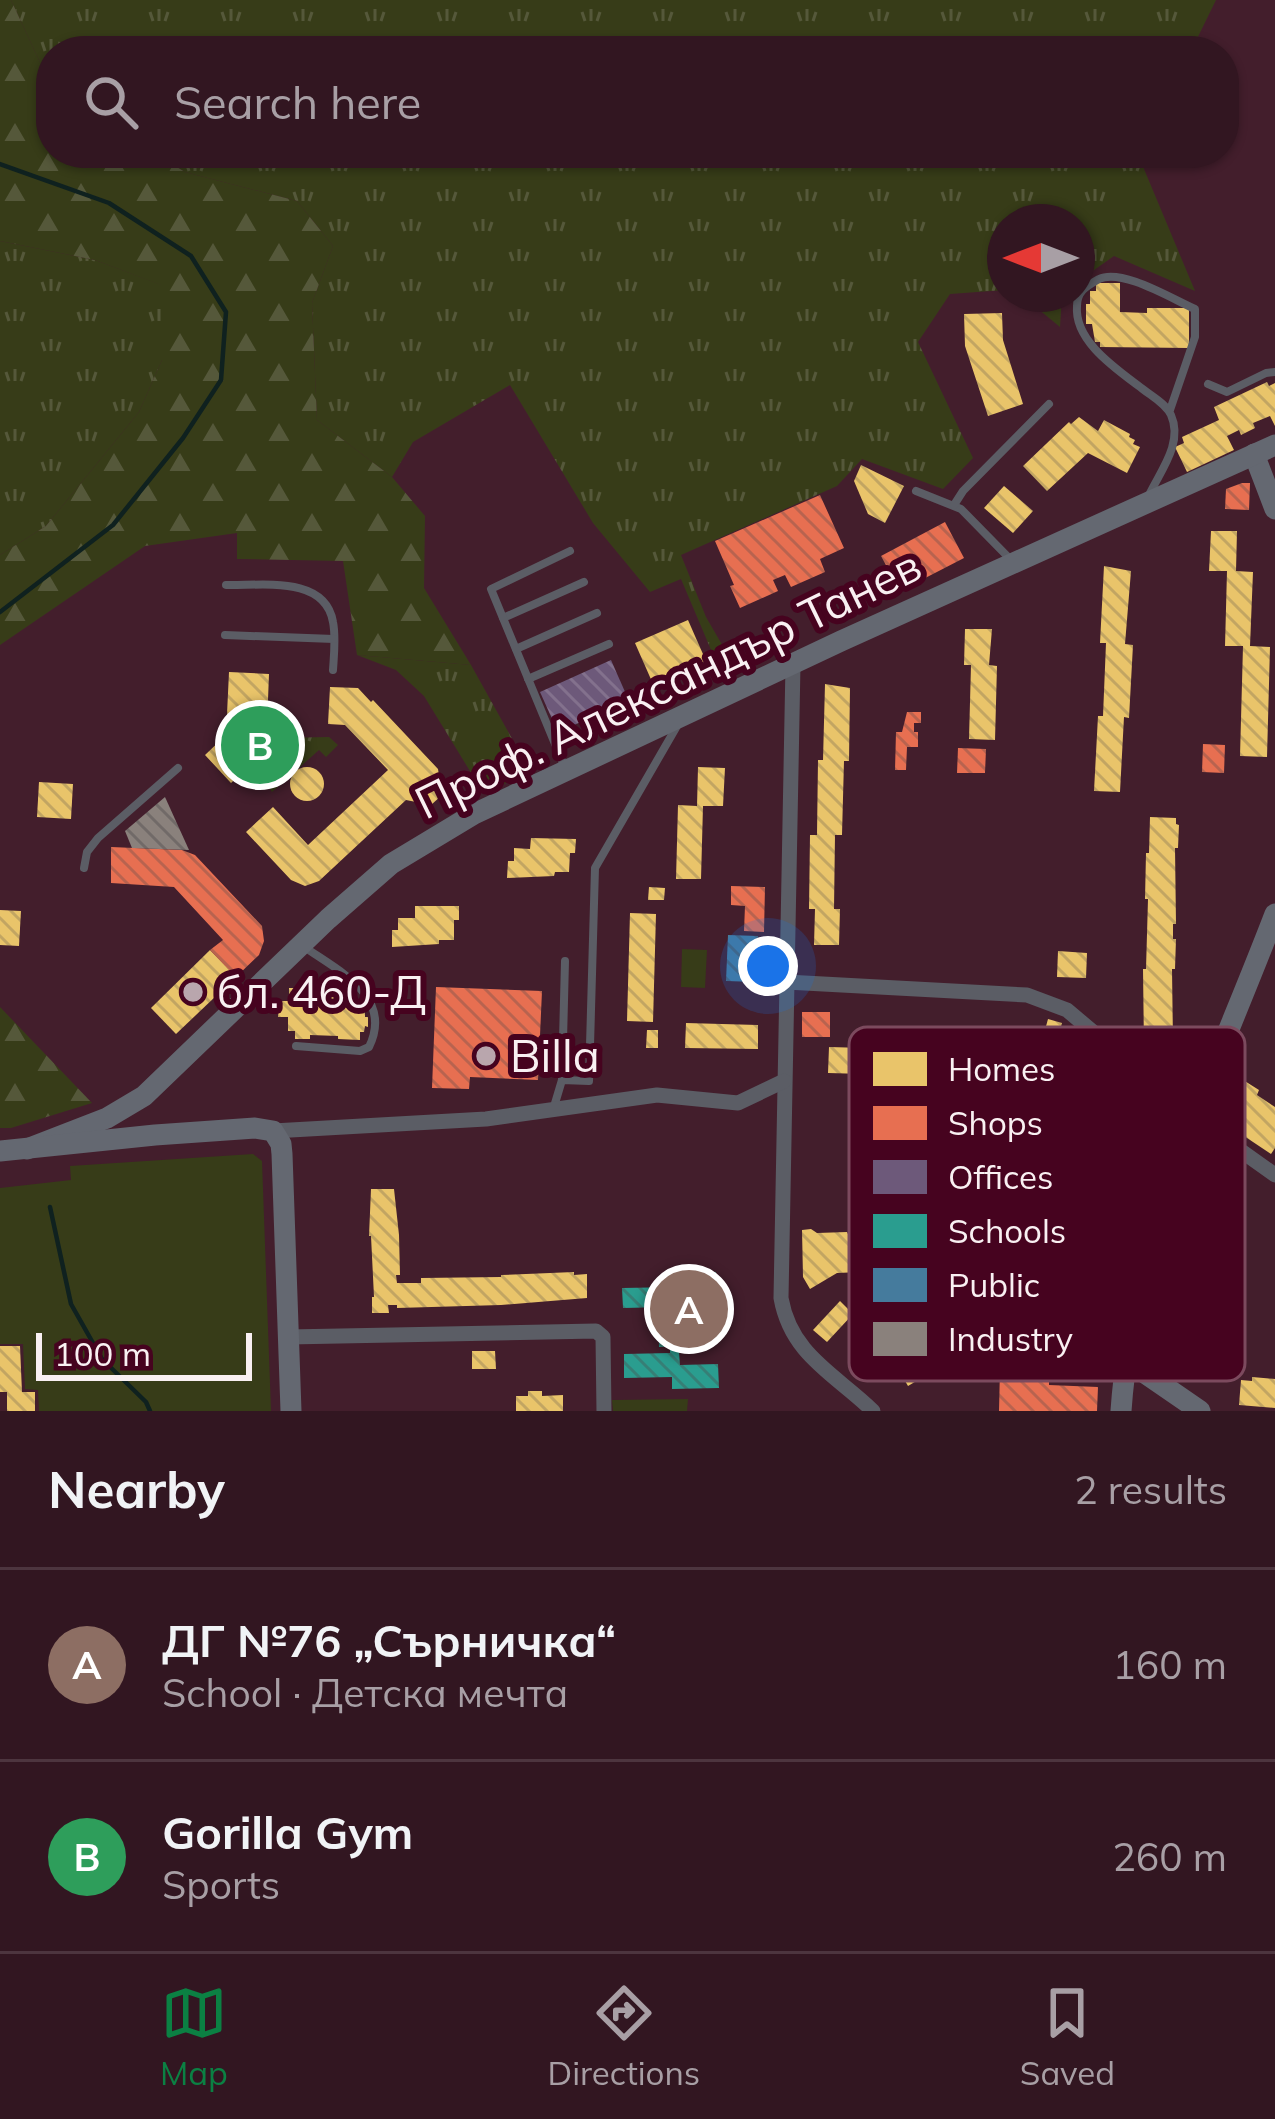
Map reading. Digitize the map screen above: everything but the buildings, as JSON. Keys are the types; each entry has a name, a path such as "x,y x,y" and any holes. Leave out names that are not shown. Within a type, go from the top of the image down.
{"street":[{"name":"Проф. Александър Танев","path":"27,1149 107,1118 144,1096 391,864 472,815 684,713 1265,450"},
{"path":"1265,450 1275,509"},
{"path":"793,664 781,1298 796,1342 873,1411"},
{"path":"1231,1027 1275,914"},
{"path":"786,982 1027,995 1067,1010 1089,1027"},
{"path":"0,1151 255,1128 418,1125 657,1095 737,1103 784,1081"},
{"path":"144,1096 133,1120 142,1132 155,1135"},
{"path":"273,1131 282,1154 291,1411"},
{"path":"1245,1154 1275,1175"},
{"path":"288,1336 596,1331 603,1337 604,1411"},
{"path":"1121,1411 1124,1381"},
{"path":"1156,1381 1200,1411"}],"lane":[{"path":"1144,505 1175,438 1169,410 1195,338 1195,308 1121,276 1106,276 1084,288 1078,295 1076,317 1095,350 1169,410"},
{"path":"1208,384 1227,392 1275,372"},
{"path":"954,505 1049,404"},
{"path":"916,490 954,505 1014,563"},
{"path":"566,770 490,589 570,551"},
{"path":"503,618 584,582"},
{"path":"226,585 299,588 317,594 333,619 334,670"},
{"path":"516,650 597,613"},
{"path":"225,635 334,639"},
{"path":"528,680 609,644"},
{"path":"562,1080 589,1081 595,868 684,713"},
{"path":"84,868 98,838 178,768"},
{"path":"296,1046 360,1052 369,1047 376,1027 372,1005 362,989 302,945"},
{"path":"552,1111 562,1080 566,962"}],"green space":[{"path":"0,0 11,0 36,54 36,168 178,168 297,201 333,246 312,303 317,420 392,477 425,516 424,588 471,665 357,655 343,561 237,559 237,533 145,546 0,645 0,555 46,526 139,412 162,360 161,285 95,260 0,241"},
{"path":"11,0 1216,0 1198,36 36,36 36,54"},
{"path":"178,168 1144,168 1195,291 1114,256 1095,269 1095,204 987,204 987,291 950,294 918,342 973,458 943,489 862,459 837,486 681,555 706,617 728,655 717,664 681,579 650,592 593,523 510,385 413,442 392,477 317,420 312,303 333,246 297,201"},
{"path":"0,241 95,260 162,285 162,360 139,412 46,526 0,555"},
{"path":"1042,312 1061,312 1060,327"},
{"path":"357,655 471,665 530,771 484,794 424,696 396,670"},
{"path":"329,737 338,745 326,757 319,750 272,792 262,778 276,764 277,738"},
{"path":"682,949 707,950 705,988 681,987"},
{"path":"0,1007 92,1103 0,1128"},
{"path":"253,1154 262,1161 271,1411 39,1411 38,1390 25,1389 23,1344 0,1344 0,1188 71,1180 70,1166"},
{"path":"688,1399 687,1411 613,1411 612,1400"}],"waterway":[{"path":"0,164 109,203 191,256 226,312 221,380 183,438 113,525 0,612"},
{"path":"50,1207 71,1304 102,1359 150,1411"}],"place":[{"name":"Gorilla Gym","path":"260,745"},
{"name":"бл. 460-Д","path":"193,992"},
{"name":"Billa","path":"486,1056"},
{"name":"ДГ №76 „Сърничка“","path":"689,1309"}]}
